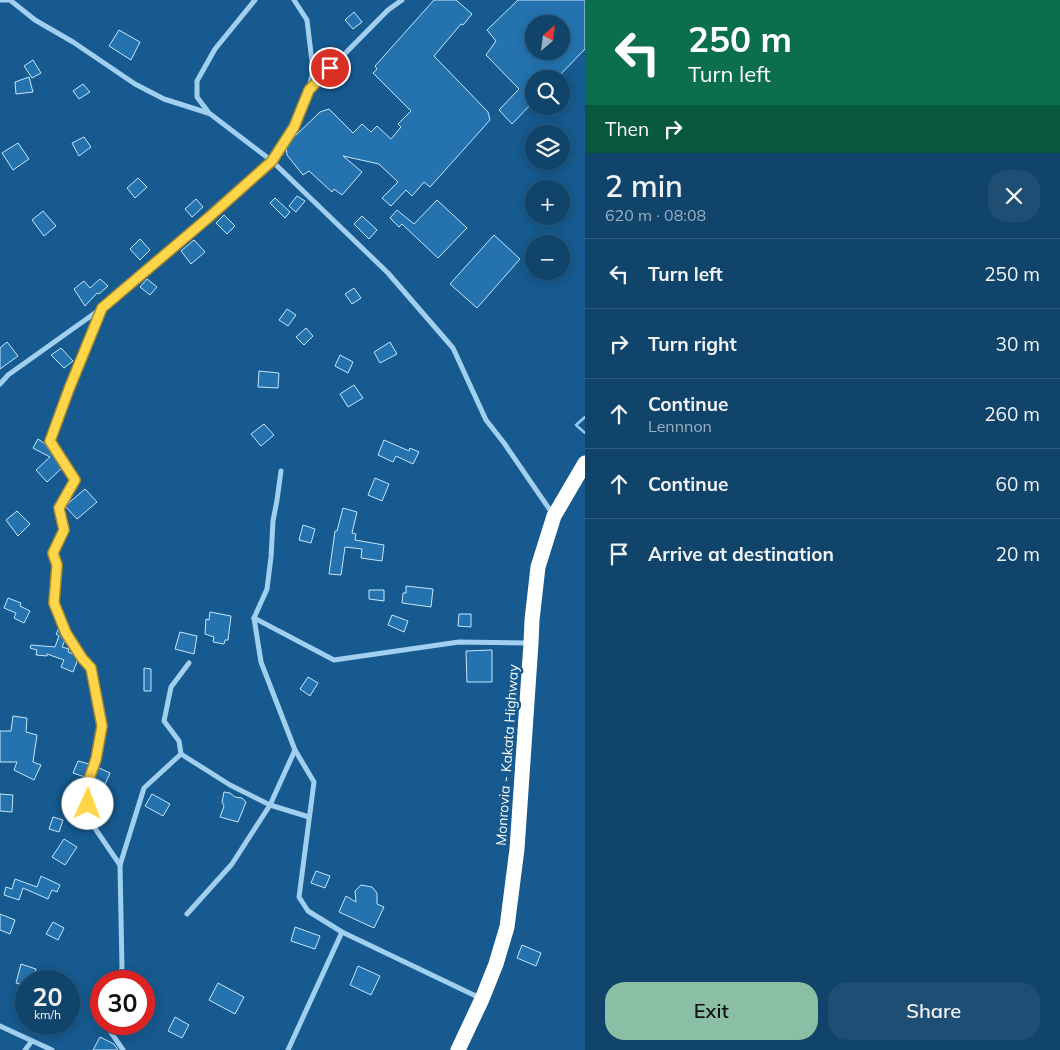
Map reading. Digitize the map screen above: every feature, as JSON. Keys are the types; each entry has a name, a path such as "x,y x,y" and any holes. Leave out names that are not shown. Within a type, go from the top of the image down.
{"highway":[{"name":"Monrovia - Kakata Highway","path":"458,1050 482,1000 496,964 507,927 517,849 532,620 538,567 554,516 585,463"}],"street":[{"path":"0,0 10,0 35,20 73,42 135,84 164,98 208,113 272,161 388,273 453,348 486,420 554,516"},
{"path":"208,113 197,97 197,81 215,49 255,0"},
{"path":"0,384 8,375 102,308 272,161 294,127 309,90 314,70 307,20 294,0"},
{"path":"309,90 388,10 402,0"},
{"path":"102,308 50,441 75,480 59,508 64,530 53,553 57,565 54,603 66,633 82,658 91,668 102,726 96,759 86,788 90,821 120,864"},
{"path":"281,471 273,521 267,589 254,618 261,662 296,750 314,782 299,897 308,911 342,932 482,1000"},
{"path":"254,618 334,660 459,642 531,643"},
{"path":"189,663 171,687 164,721 179,741 182,754 230,785 270,804 309,817"},
{"path":"187,914 232,864 270,804 296,750"},
{"path":"121,970 120,864 144,788 182,754"},
{"path":"288,1050 342,932"},
{"path":"0,1026 52,1050"},
{"path":"113,1035 123,1050"},
{"path":"25,1050 32,1041"}],"building":[{"path":"434,0 456,0 472,14 434,56 488,112 490,120 430,187 424,182 412,196 406,190 391,206 382,198 398,182 379,164 343,156 362,172 342,195 334,189 332,192 309,171 303,175 287,155 286,147 320,112 329,109 353,133 362,124 371,132 377,126 391,139 401,127 398,124 411,111 373,73 377,69 375,66"},
{"path":"518,0 585,0 585,49 565,70 525,70 525,110 512,124 499,110 519,89 486,55 496,41 487,30"},
{"path":"354,12 362,22 353,29 345,20"},
{"path":"119,30 140,42 131,60 109,46"},
{"path":"33,60 41,73 32,78 24,66"},
{"path":"29,77 33,92 16,94 15,82"},
{"path":"83,84 90,92 79,99 73,91"},
{"path":"84,137 91,147 79,156 72,143"},
{"path":"18,143 29,159 13,170 2,153"},
{"path":"138,178 147,187 135,198 127,188"},
{"path":"297,196 305,201 296,212 289,206"},
{"path":"275,198 290,212 285,218 270,203"},
{"path":"196,199 203,207 192,217 185,209"},
{"path":"437,200 467,228 438,258 402,224 399,227 390,218 397,210 414,224"},
{"path":"43,211 56,226 44,236 32,220"},
{"path":"224,215 235,226 227,234 216,223"},
{"path":"362,216 377,230 369,239 354,224"},
{"path":"494,235 520,259 477,308 450,284"},
{"path":"140,239 150,250 140,260 130,249"},
{"path":"194,240 205,252 191,264 181,251"},
{"path":"100,279 108,286 99,294 97,293 85,306 74,289 84,281 90,288"},
{"path":"147,279 157,287 150,295 140,287"},
{"path":"354,288 361,298 352,304 345,294"},
{"path":"287,309 296,315 288,326 279,320"},
{"path":"306,328 313,336 304,345 296,337"},
{"path":"7,342 18,356 0,369 0,348"},
{"path":"390,342 397,354 380,363 374,352"},
{"path":"61,348 73,361 64,368 51,355"},
{"path":"340,355 353,362 348,373 335,366"},
{"path":"259,371 279,373 278,388 258,387"},
{"path":"354,385 363,398 348,407 340,394"},
{"path":"264,424 274,435 261,446 251,434"},
{"path":"38,439 47,445 62,468 47,482 36,470 50,457 33,448"},
{"path":"384,440 409,451 410,448 419,452 413,464 396,456 393,462 378,455"},
{"path":"375,478 389,484 382,501 368,495"},
{"path":"85,489 97,502 77,519 65,506"},
{"path":"343,508 357,512 352,533 356,534 355,540 384,545 382,561 361,558 362,549 345,547 341,575 329,574 335,531 337,531"},
{"path":"17,511 30,524 18,536 6,520"},
{"path":"303,525 315,529 311,543 299,540"},
{"path":"406,586 433,589 431,607 402,603 403,593 406,593"},
{"path":"369,590 384,590 384,601 369,599"},
{"path":"8,598 21,603 20,606 30,611 24,623 14,618 16,613 4,608"},
{"path":"210,612 231,616 228,640 225,640 224,644 213,642 214,637 205,634 206,619 209,620"},
{"path":"459,614 471,614 471,627 458,626"},
{"path":"392,615 408,621 404,632 388,625"},
{"path":"59,628 65,640 62,647 69,649 68,652 76,655 78,659 73,672 61,667 64,660 47,654 47,656 36,655 37,650 30,648 31,645 55,647 59,636 56,634"},
{"path":"180,632 197,636 194,654 175,649"},
{"path":"492,650 492,682 467,682 466,651"},
{"path":"144,668 151,669 151,691 144,691"},
{"path":"308,677 318,683 310,696 300,689"},
{"path":"13,716 27,718 26,732 37,735 33,762 41,765 34,780 14,770 17,762 0,762 0,731 11,731"},
{"path":"78,761 89,764 85,777 73,773"},
{"path":"97,767 110,773 103,789 92,784"},
{"path":"224,792 242,798 246,802 238,822 220,817 224,806 222,802"},
{"path":"0,794 13,795 12,812 0,811"},
{"path":"152,794 170,804 163,816 145,806"},
{"path":"53,817 63,820 59,832 49,829"},
{"path":"64,839 77,847 65,865 52,857"},
{"path":"316,871 330,876 325,888 311,883"},
{"path":"41,876 60,885 57,892 52,890 48,899 23,888 19,900 4,895 6,887 12,889 15,879 37,887"},
{"path":"361,885 372,887 377,893 377,904 384,907 374,928 339,912 346,896 356,902 355,891"},
{"path":"0,914 15,920 10,934 0,930"},
{"path":"53,922 64,928 58,940 46,934"},
{"path":"295,927 320,936 315,949 291,941"},
{"path":"522,945 541,953 536,966 517,958"},
{"path":"21,964 36,969 36,970 19,970"},
{"path":"358,966 380,976 371,995 350,985"},
{"path":"218,983 244,997 235,1014 209,1000"},
{"path":"175,1017 189,1025 182,1038 168,1031"},
{"path":"100,1037 114,1044 118,1050 93,1050"}],"waterway":[{"path":"585,417 576,425 585,433"}],"route":[{"path":"88,804 86,788 96,759 102,726 91,668 82,658 66,633 54,603 57,565 53,553 64,530 59,508 75,480 50,441 102,308 272,161 294,127 309,90 330,68"}]}
